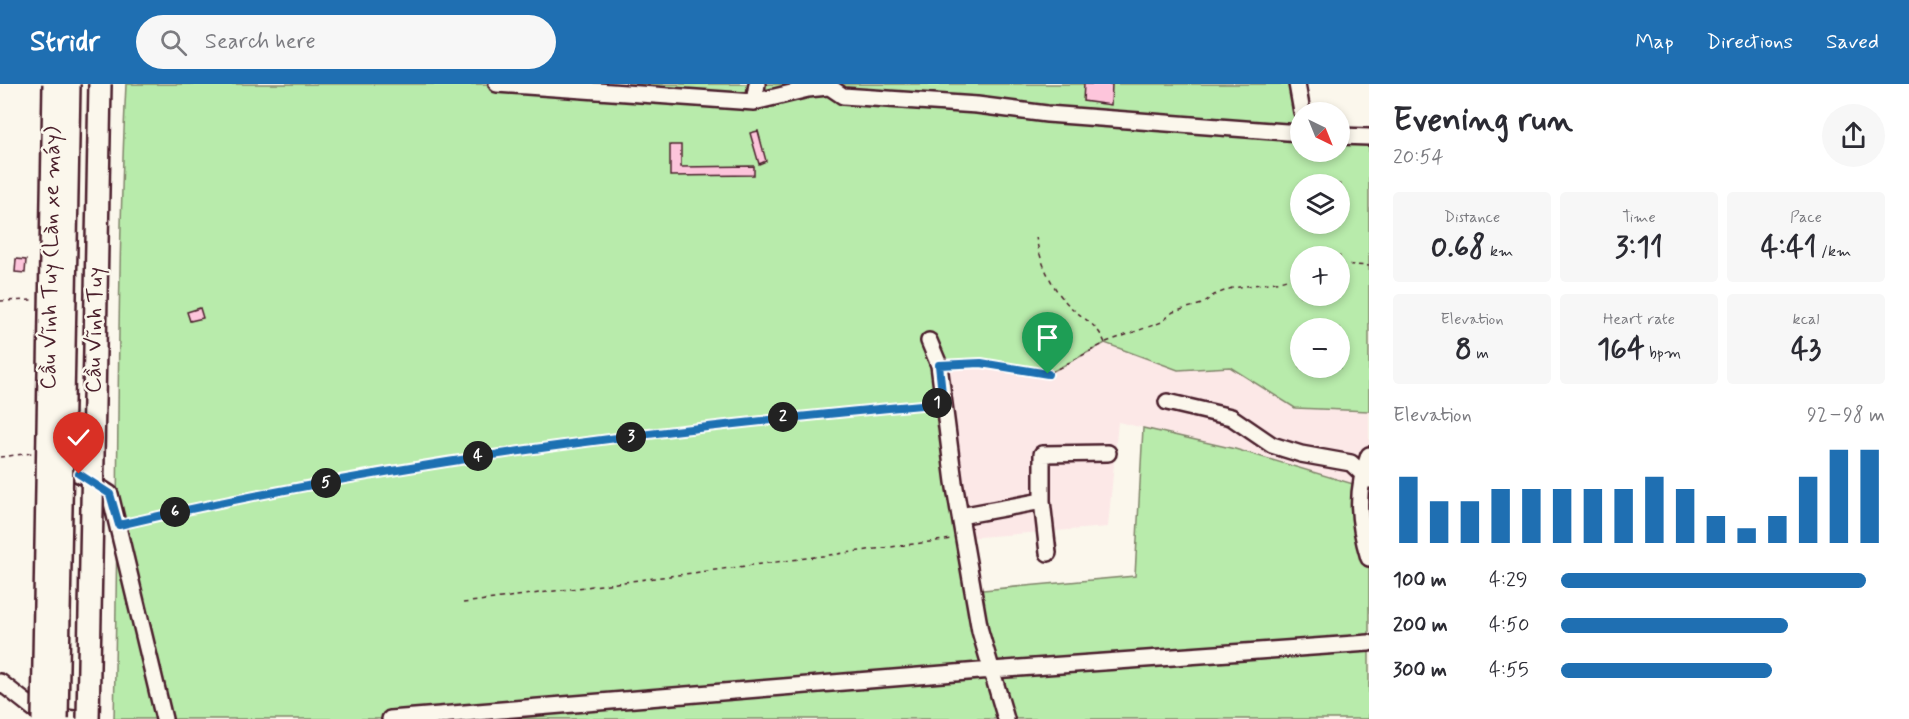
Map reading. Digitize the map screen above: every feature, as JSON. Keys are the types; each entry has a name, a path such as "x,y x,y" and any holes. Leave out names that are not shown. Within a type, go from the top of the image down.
{"highway":[{"name":"Cầu Vĩnh Tuy (Làn xe máy)","path":"44,717 52,84"},
{"name":"Cầu Vĩnh Tuy","path":"44,717 69,84"},
{"name":"Cầu Vĩnh Tuy","path":"88,719 100,84"},
{"path":"102,719 113,84"}],"lane":[{"path":"44,717 46,301 52,84"},
{"path":"497,84 754,102 808,88 827,86 843,96 977,105 1047,114 1290,132"},
{"path":"754,102 757,84"},
{"path":"1297,84 1300,102"},
{"path":"1350,136 1369,137"},
{"path":"929,341 939,365 960,516 980,631 1006,719"},
{"path":"1167,402 1231,417 1272,445 1301,454 1351,463 1367,469 1358,507 1369,558"},
{"path":"1048,553 1042,501 1042,454 1108,453"},
{"path":"45,455 56,466 79,474 110,494 164,719"},
{"path":"960,516 1042,501"},
{"path":"390,719 932,683 992,670 1206,660 1369,643"},
{"path":"0,682 44,717 74,719"}],"path":[{"path":"1036,237 1040,258 1061,296 1100,330 1105,343"},
{"path":"1350,265 1369,266"},
{"path":"939,365 981,363 1048,374 1105,343 1162,322 1173,312 1202,304 1214,295 1232,288 1290,278"},
{"path":"0,301 46,301"},
{"path":"119,525 205,505 463,458 779,417 943,403"},
{"path":"0,457 21,453 45,455"},
{"path":"463,603 965,538"}],"shaded area":[{"path":"1105,343 1178,370 1230,367 1295,408 1369,411 1369,558 1359,486 1235,449 1118,422 1108,527 965,538 939,365 981,363 1048,374"}],"green space":[{"path":"126,84 1297,84 1298,102 1290,102 1290,162 1350,162 1350,136 1369,137 1369,411 1295,408 1230,367 1178,370 1105,343 1048,374 981,363 939,365 972,591 1135,576 1143,428 1235,449 1360,486 1369,558 1369,719 114,719 119,322"}],"building":[{"path":"1084,84 1112,84 1111,105 1083,101"},
{"path":"758,131 766,161 759,164 750,133"},
{"path":"670,145 681,145 681,167 754,166 754,175 670,176"},
{"path":"16,259 26,260 25,273 15,272"},
{"path":"200,308 203,318 190,321 187,312"}],"route":[{"path":"79,474 110,494 119,525 205,505 463,458 779,417 943,403 939,365 981,363 1006,370 1048,374"}]}
